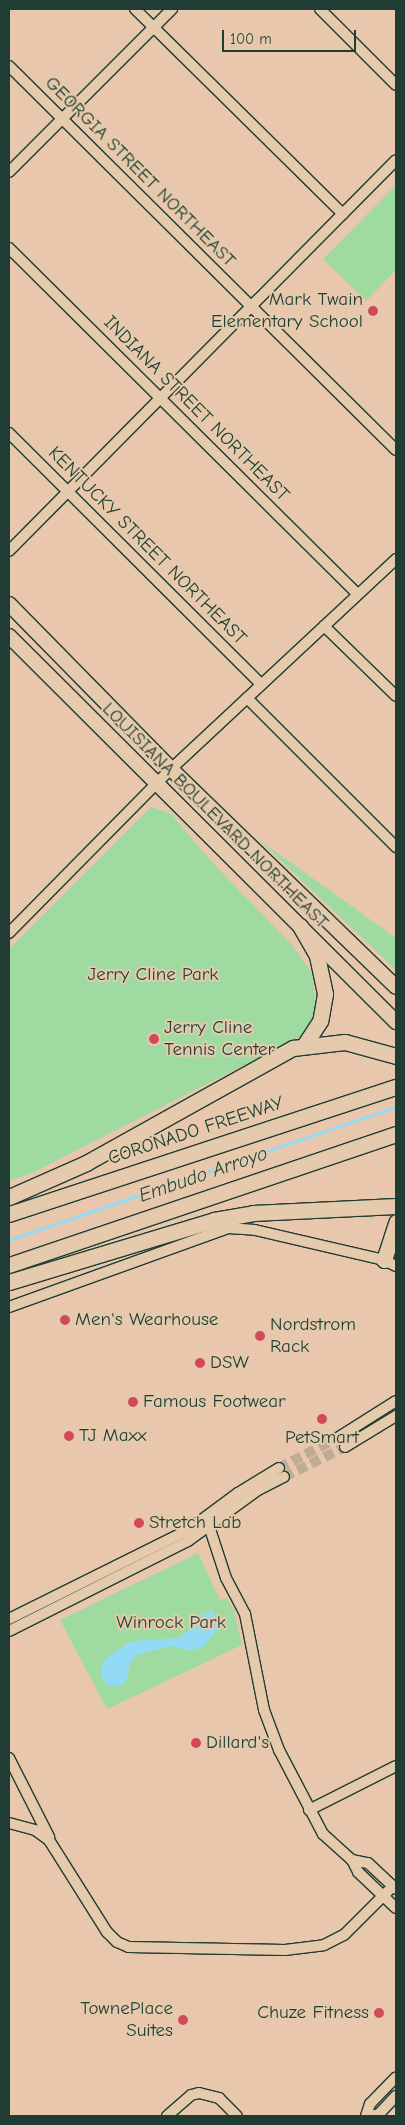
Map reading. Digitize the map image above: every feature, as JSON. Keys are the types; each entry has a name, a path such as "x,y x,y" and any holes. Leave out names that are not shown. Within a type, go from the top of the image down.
{"highway":[{"path":"300,926 317,956 325,994 320,1021 304,1046"},
{"path":"9,1197 86,1163 279,1055 304,1046 345,1042 395,1055"},
{"name":"CORONADO FREEWAY","path":"9,1214 396,1087"},
{"path":"9,1265 396,1134"},
{"path":"9,1282 214,1220 253,1212 301,1208 392,1207"},
{"path":"390,1263 396,1222"}],"main road":[{"name":"LOUISIANA BOULEVARD NORTHEAST","path":"9,604 171,770 396,987"},
{"name":"LOUISIANA BOULEVARD NORTHEAST","path":"9,636 396,1022"}],"street":[{"path":"135,9 343,214"},
{"path":"9,172 172,9"},
{"path":"320,9 396,85"},
{"name":"GEORGIA STREET NORTHEAST","path":"9,66 250,308 396,450"},
{"path":"9,550 396,160"},
{"name":"INDIANA STREET NORTHEAST","path":"9,248 358,594"},
{"name":"KENTUCKY STREET NORTHEAST","path":"9,433 261,684"},
{"path":"9,932 171,770 396,559"},
{"path":"324,626 396,696"},
{"path":"246,698 396,847"},
{"path":"9,1307 228,1228 254,1230 390,1263"},
{"path":"340,1437 396,1401"},
{"path":"345,1448 396,1416"},
{"path":"9,1619 188,1530 281,1473"},
{"path":"9,1631 188,1541 209,1526 239,1498"},
{"path":"209,1526 226,1578 245,1614 270,1732 323,1834 352,1860 358,1872 396,1908"},
{"path":"9,1758 53,1844 107,1932 117,1942 129,1947 286,1950 324,1945 339,1938 383,1895 394,1888 368,1863 352,1860"},
{"path":"309,1810 396,1766"},
{"path":"9,1823 41,1833 53,1844"},
{"path":"366,2116 370,2104 396,2077"},
{"path":"167,2116 191,2095 199,2093 219,2098 237,2116"},
{"path":"371,2116 379,2114 396,2096"}],"green space":[{"path":"396,185 396,270 366,301 323,259"},
{"name":"Jerry Cline Park","path":"151,807 170,813 212,862 293,946 312,973 316,1008 307,1032 32,1173 9,1181 9,949"},
{"path":"258,839 396,938 396,970"},
{"name":"Winrock Park","path":"198,1553 220,1600 227,1598 234,1611 242,1645 107,1709 60,1620"}],"water":[{"path":"213,1611 219,1627 204,1646 191,1651 171,1646 137,1655 130,1663 127,1680 121,1685 107,1685 102,1678 100,1670 106,1658 131,1641 179,1638 194,1626 202,1614"}],"waterway":[{"name":"Embudo Arroyo","path":"9,1240 396,1107"}],"tunnel":[{"path":"279,1468 339,1437"},
{"path":"284,1477 345,1447"}],"place":[{"name":"Mark Twain Elementary School","path":"373,311"},
{"name":"Jerry Cline Tennis Center","path":"154,1039"},
{"name":"Men's Wearhouse","path":"65,1320"},
{"name":"Nordstrom Rack","path":"260,1336"},
{"name":"DSW","path":"200,1363"},
{"name":"Famous Footwear","path":"133,1402"},
{"name":"PetSmart","path":"322,1419"},
{"name":"TJ Maxx","path":"69,1436"},
{"name":"Stretch Lab","path":"139,1523"},
{"name":"Dillard's","path":"196,1743"},
{"name":"Chuze Fitness","path":"379,2013"},
{"name":"TownePlace Suites","path":"183,2020"}]}
